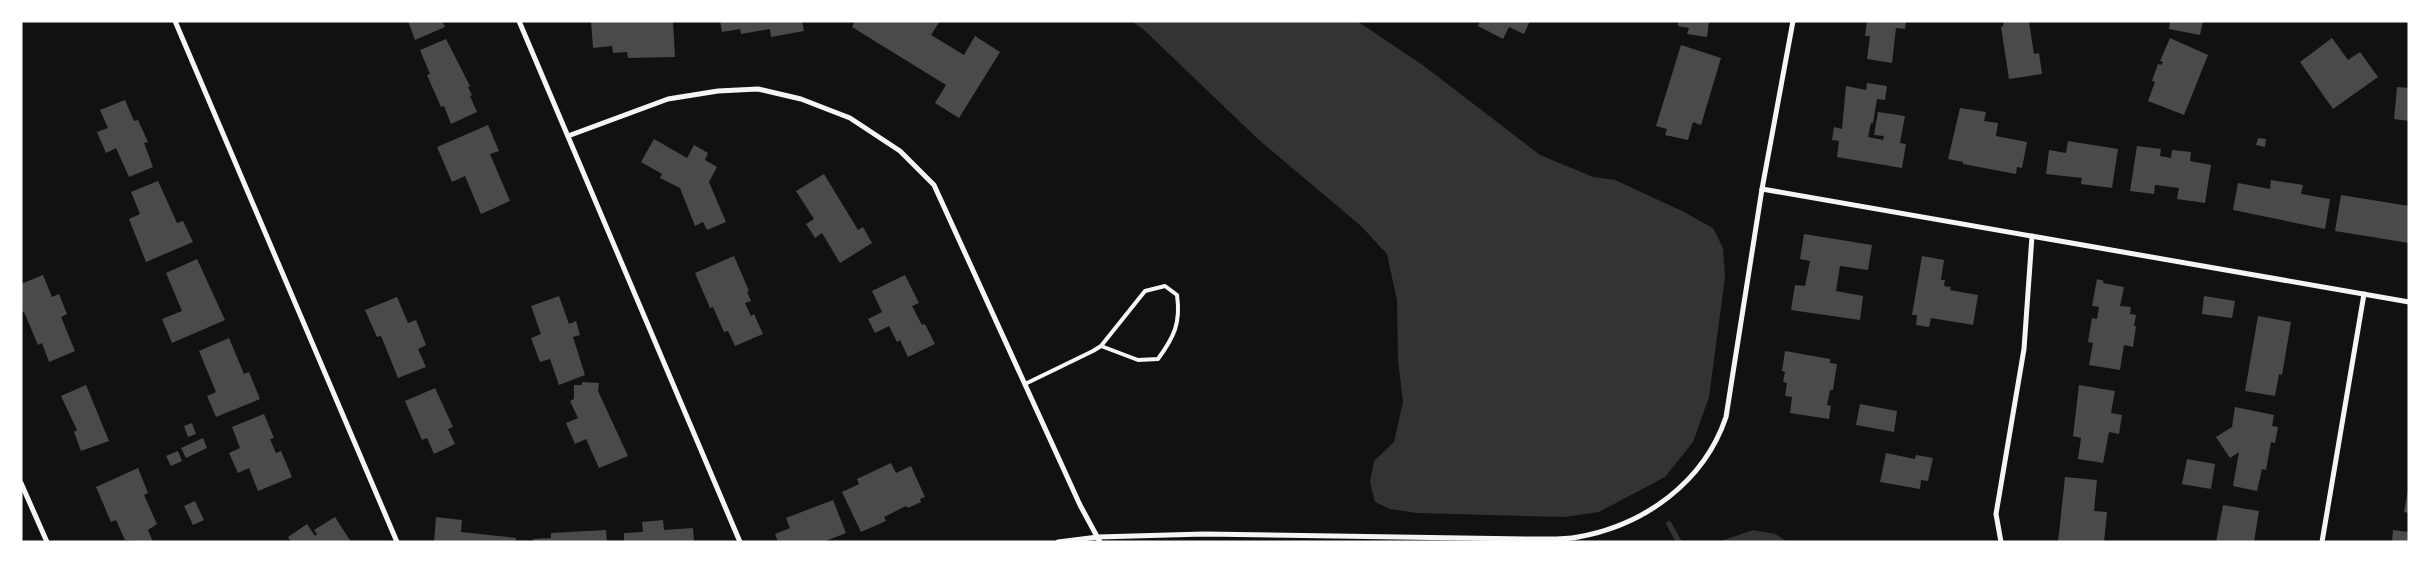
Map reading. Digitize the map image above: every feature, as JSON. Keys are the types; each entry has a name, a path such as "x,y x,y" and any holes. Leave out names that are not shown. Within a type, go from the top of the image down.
{"street":[{"path":"175,21 398,542"},
{"path":"519,21 740,542"},
{"path":"1058,542 1261,534 1532,539 1576,537 1624,523 1666,500 1694,475 1713,448 1730,401 1762,189 1793,21"},
{"path":"568,136 668,99 758,89 801,99 850,118 868,128 900,151 934,185 1080,505 1099,539"},
{"path":"1762,189 2409,302"},
{"path":"2001,542 1996,514 2024,349 2032,236"},
{"path":"2322,542 2364,294"},
{"path":"21,483 47,542"}],"lane":[{"path":"1025,384 1101,346 1145,291 1165,286 1176,295 1179,310 1174,337 1158,359 1138,360 1101,346"}],"shaded area":[{"path":"1131,21 1357,21 1424,66 1540,155 1593,177 1615,180 1682,211 1713,228 1723,248 1725,277 1709,397 1693,442 1665,477 1599,512 1564,517 1417,513 1390,509 1375,502 1370,482 1374,461 1394,442 1403,402 1398,360 1397,300 1387,254 1361,226 1259,140 1143,29"},
{"path":"1753,530 1775,534 1788,542 1718,542"}],"building":[{"path":"408,21 442,21 445,27 415,40"},
{"path":"591,21 673,21 675,57 628,58 627,52 613,53 612,46 593,48"},
{"path":"720,21 802,21 804,31 771,37 770,29 741,34 740,29 722,32"},
{"path":"855,21 940,21 931,35 964,55 975,36 1000,52 959,118 935,103 946,85 852,27"},
{"path":"1480,21 1530,21 1524,34 1509,27 1503,39 1478,26"},
{"path":"1678,21 1709,21 1707,37 1687,34 1689,28 1678,26"},
{"path":"1867,21 1906,21 1905,29 1896,28 1892,63 1867,59 1870,36 1865,36"},
{"path":"2004,21 2029,22 2034,54 2039,53 2042,74 2009,79 2001,27"},
{"path":"2170,21 2203,21 2200,35 2169,29"},
{"path":"2170,38 2208,55 2184,115 2148,101 2155,82 2152,81 2158,64 2161,65 2163,62 2160,61"},
{"path":"2332,38 2348,60 2360,52 2378,77 2333,109 2300,62"},
{"path":"446,39 470,86 468,87 472,95 470,96 477,112 451,124 444,106 441,107 427,75 430,74 420,50"},
{"path":"1681,45 1721,58 1701,125 1693,122 1688,140 1665,135 1667,129 1656,126"},
{"path":"1867,83 1887,86 1885,100 1877,99 1873,123 1871,123 1868,137 1883,140 1884,136 1874,135 1878,112 1905,116 1900,143 1906,144 1902,168 1837,157 1839,141 1832,140 1834,127 1842,129 1846,86 1866,90"},
{"path":"2397,87 2409,88 2409,121 2394,119"},
{"path":"125,100 134,121 138,120 148,142 144,143 153,167 129,177 116,148 106,153 97,132 108,128 100,110"},
{"path":"1960,108 1986,112 1984,121 1998,123 1996,136 2027,142 2022,168 2017,167 2016,174 1963,164 1963,162 1948,159"},
{"path":"488,125 499,151 490,154 510,201 481,214 465,176 452,182 437,147"},
{"path":"2258,138 2266,139 2265,147 2256,145"},
{"path":"654,139 687,158 694,145 708,153 705,160 717,167 709,182 726,222 707,230 703,222 695,226 680,188 660,178 662,174 641,162"},
{"path":"2068,141 2118,149 2112,188 2081,184 2082,178 2046,174 2049,150 2066,153"},
{"path":"2137,146 2161,149 2160,156 2171,158 2172,150 2191,152 2190,161 2211,165 2205,203 2177,199 2179,188 2155,185 2154,194 2130,191"},
{"path":"824,174 858,230 863,227 872,243 840,263 822,233 815,238 806,224 814,219 796,191"},
{"path":"2271,180 2303,185 2301,194 2330,199 2325,229 2233,210 2238,183 2270,189"},
{"path":"158,181 177,223 183,221 193,242 146,262 129,219 140,214 131,192"},
{"path":"2341,195 2409,206 2409,243 2335,231"},
{"path":"1804,234 1872,245 1868,270 1840,266 1836,291 1863,296 1860,320 1791,310 1795,285 1805,286 1810,261 1800,259"},
{"path":"734,256 749,291 747,292 751,301 745,303 751,316 754,314 763,334 735,346 728,331 724,332 713,307 710,308 695,273"},
{"path":"1922,256 1944,260 1941,280 1945,280 1944,286 1951,287 1950,290 1978,295 1973,325 1931,318 1929,327 1916,325 1917,315 1912,315"},
{"path":"197,259 225,320 172,343 162,319 182,311 166,273"},
{"path":"43,275 52,297 59,294 67,314 61,317 75,351 49,362 42,343 38,345 24,312 21,311 21,284"},
{"path":"905,275 919,303 912,306 922,325 925,324 935,344 908,357 900,340 897,342 889,326 875,333 868,319 882,312 872,291"},
{"path":"2097,279 2104,281 2103,283 2124,287 2120,306 2131,307 2130,314 2136,315 2133,347 2124,345 2120,370 2089,365 2093,343 2088,342 2092,318 2097,319 2099,307 2092,306"},
{"path":"559,296 569,324 576,321 580,335 573,337 585,375 559,385 550,359 540,362 531,338 541,334 531,306"},
{"path":"2204,296 2235,301 2232,318 2202,314"},
{"path":"397,297 408,323 416,320 426,345 418,349 426,367 398,378 381,336 377,337 365,310"},
{"path":"2258,316 2291,322 2282,375 2279,374 2275,396 2245,391"},
{"path":"229,338 244,374 249,372 260,399 216,417 207,396 216,392 199,351"},
{"path":"1785,351 1830,359 1830,363 1837,364 1833,390 1830,390 1827,405 1831,406 1829,419 1790,413 1792,397 1785,396 1787,383 1783,382 1785,372 1782,371"},
{"path":"582,382 599,383 598,391 628,456 599,468 586,439 575,444 566,423 578,418 570,401 574,399 574,385 582,385"},
{"path":"86,385 109,441 81,451 74,432 77,430 61,396"},
{"path":"2079,385 2115,391 2111,413 2122,415 2119,434 2109,432 2103,463 2078,459 2081,438 2073,436"},
{"path":"435,388 453,427 448,429 455,444 434,454 427,438 422,440 405,401"},
{"path":"1860,404 1897,411 1894,432 1856,425"},
{"path":"2235,407 2274,415 2272,426 2278,427 2275,443 2271,442 2266,470 2262,469 2257,491 2233,486 2239,452 2230,458 2216,437 2232,427"},
{"path":"264,414 274,438 270,439 276,453 281,451 292,477 258,491 249,468 238,473 229,453 240,448 232,427"},
{"path":"192,423 196,434 188,437 184,426"},
{"path":"203,438 207,448 186,458 181,448"},
{"path":"178,451 182,461 171,466 166,456"},
{"path":"1886,453 1915,459 1916,455 1933,458 1928,481 1921,480 1920,489 1880,482"},
{"path":"2187,459 2215,464 2211,489 2182,484"},
{"path":"891,463 896,473 911,466 925,497 920,499 921,502 908,508 906,506 884,517 886,521 861,532 842,492 859,484 857,479"},
{"path":"138,468 148,493 144,495 157,524 148,530 153,542 125,540 116,520 111,522 96,487"},
{"path":"2065,477 2097,480 2094,511 2107,512 2104,542 2058,542"},
{"path":"2409,490 2409,513 2404,512"},
{"path":"833,500 846,533 823,542 778,542 775,534 790,528 786,518"},
{"path":"195,501 204,520 193,525 184,506"},
{"path":"2223,505 2259,511 2254,542 2216,542"},
{"path":"335,517 351,542 291,542 288,537 307,524 315,536 317,534 314,530"},
{"path":"436,517 462,520 461,532 516,538 516,542 434,542"},
{"path":"663,520 664,530 693,528 694,542 624,542 624,533 643,532 642,522"},
{"path":"606,530 607,542 533,542 533,539 551,538 551,533"},
{"path":"2393,530 2409,532 2409,542 2392,542"}],"waterway":[{"path":"1669,524 1679,542"}]}
